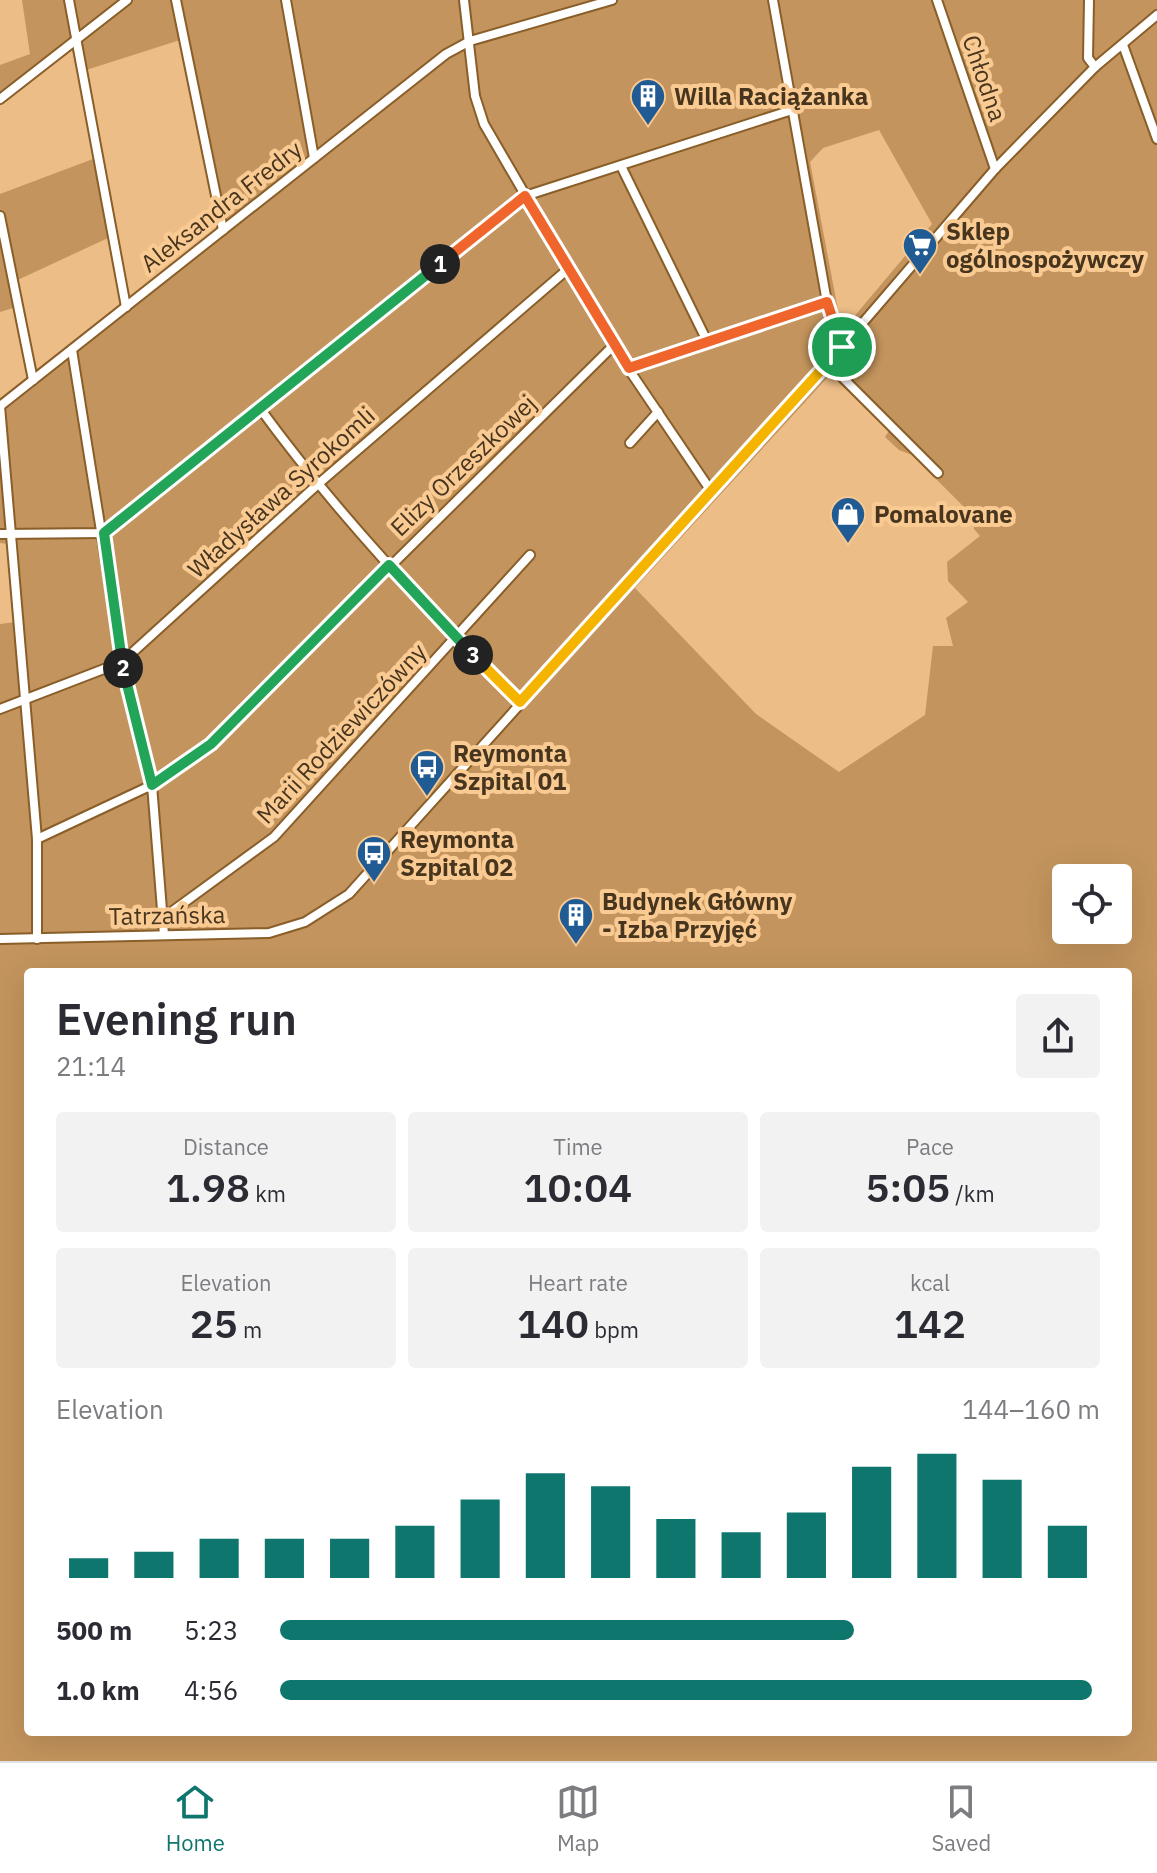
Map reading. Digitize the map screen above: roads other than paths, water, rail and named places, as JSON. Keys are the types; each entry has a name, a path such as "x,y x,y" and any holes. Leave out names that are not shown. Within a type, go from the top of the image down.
{"street":[{"path":"69,0 126,307"},
{"path":"0,99 127,0"},
{"path":"176,0 223,230"},
{"path":"286,0 314,158"},
{"path":"464,0 475,96 484,124 613,346 711,491"},
{"name":"Aleksandra Fredry","path":"0,406 446,54 470,41 612,0"},
{"path":"773,0 827,302 842,347"},
{"name":"Chłodna","path":"937,0 995,169"},
{"path":"1089,0 1088,58 1095,67"},
{"name":"Tatrzańska","path":"0,939 269,933 330,909 367,878 520,702 828,363 995,169 1095,67 1157,15"},
{"path":"1123,45 1157,139"},
{"path":"0,534 104,533 525,196 792,110"},
{"path":"621,166 707,341"},
{"path":"0,216 33,380"},
{"name":"Władysława Syrokomli","path":"0,709 27,702 122,662 317,485 568,269"},
{"path":"629,368 827,302"},
{"name":"Elizy Orzeszkowej","path":"37,839 152,785 211,744 613,346"},
{"path":"72,350 104,533 122,662 152,785 164,935"},
{"path":"828,363 872,403 938,473"},
{"path":"0,406 37,839 37,939"},
{"path":"259,407 317,485 455,638 520,702"},
{"path":"630,443 658,412"},
{"name":"Marii Rodziewiczówny","path":"163,918 274,837 530,555"}],"place":[{"name":"Willa Raciążanka","path":"648,127"},
{"name":"Sklep ogólnospożywczy","path":"920,276"},
{"name":"Pomalovane","path":"848,545"},
{"name":"Reymonta Szpital 01","path":"427,798"},
{"name":"Reymonta Szpital 02","path":"374,884"},
{"name":"Budynek Główny - Izba Przyjęć","path":"576,946"}]}
